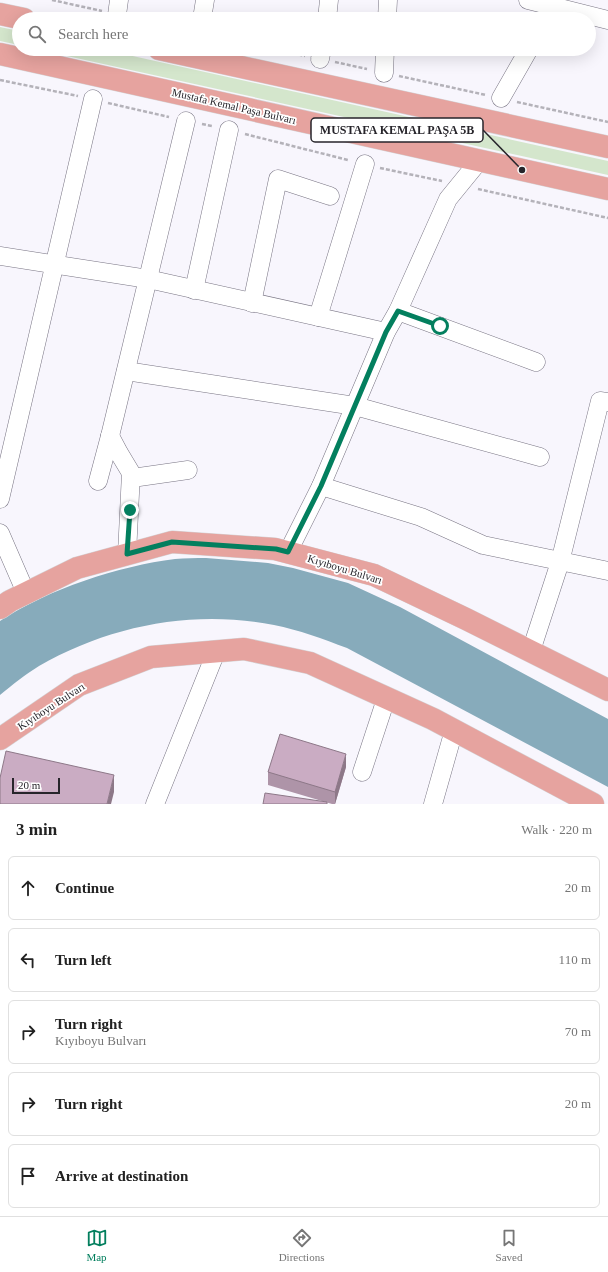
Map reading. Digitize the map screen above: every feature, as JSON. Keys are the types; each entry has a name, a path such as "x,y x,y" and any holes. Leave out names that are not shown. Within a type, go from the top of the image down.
{"main road":[{"path":"0,14 12,16"},
{"name":"Mustafa Kemal Paşa Bulvarı","path":"0,54 608,189"},
{"path":"192,56 608,147"},
{"name":"Kıyıboyu Bulvarı","path":"0,608 10,601 77,568 172,542 276,549 374,575 608,690"},
{"name":"Kıyıboyu Bulvarı","path":"0,739 79,685 151,657 244,649 310,663 433,719 589,803"}],"street":[{"path":"203,12 205,0"},
{"path":"327,12 329,0"},
{"path":"387,12 388,0"},
{"path":"528,0 551,8 570,12"},
{"path":"596,17 608,20"},
{"path":"384,73 385,56"},
{"path":"501,98 525,56"},
{"path":"0,498 93,99"},
{"path":"98,481 186,121"},
{"path":"194,290 229,130"},
{"path":"288,552 321,486 386,332 398,311 448,199 479,161"},
{"path":"318,317 365,164"},
{"path":"252,303 278,179 330,196"},
{"path":"0,256 148,280 386,332"},
{"path":"398,311 536,362"},
{"path":"126,371 355,406 540,457"},
{"path":"531,651 560,562 600,400 608,402"},
{"path":"110,436 131,473 132,478 127,554"},
{"path":"132,478 188,470"},
{"path":"321,486 421,517 483,545 608,572"},
{"path":"0,534 26,593"},
{"path":"154,804 216,652"},
{"path":"362,772 384,705"},
{"path":"433,804 454,730"}],"path":[{"path":"52,0 118,7"},
{"path":"328,56 384,73 608,122"},
{"path":"0,80 93,99 229,130 365,164 608,218"}],"green space":[{"path":"0,27 12,30 12,44 0,41"},
{"path":"67,56 133,56 608,161 608,175"}],"water":[{"path":"187,558 268,563 293,568 348,583 400,607 608,719 608,787 347,648 302,632 244,620 183,620 153,624 123,631 94,640 39,666 0,695 0,621 19,609 62,589 108,573 153,562"}],"building":[{"path":"280,734 346,754 335,792 268,772"},
{"path":"6,751 114,775 107,804 0,804 0,778"},
{"path":"265,793 327,802 327,804 263,804"}],"place":[{"name":"MUSTAFA KEMAL PAŞA 5B","path":"522,170"}],"route":[{"path":"130,510 127,554 172,542 276,549 288,552 321,486 386,332 398,311 440,326"}]}
